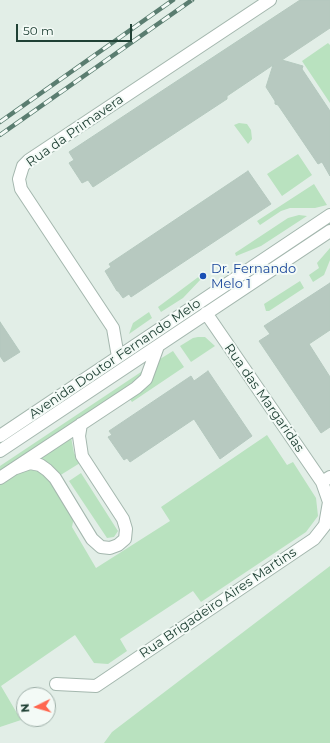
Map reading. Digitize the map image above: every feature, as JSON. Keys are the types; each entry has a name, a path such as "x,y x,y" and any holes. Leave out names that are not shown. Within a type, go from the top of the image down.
{"street":[{"name":"Rua da Primavera","path":"118,357 113,328 21,189 19,179 23,166 35,156 270,0"},
{"name":"Avenida Doutor Fernando Melo","path":"0,436 330,215"},
{"name":"Avenida Doutor Fernando Melo","path":"0,451 330,231"},
{"name":"Rua das Margaridas","path":"206,313 326,479"},
{"name":"Avenida Doutor Fernando Melo","path":"0,478 136,388 146,379 158,346"},
{"path":"16,468 30,463 40,465 47,470 55,478 92,539 101,547 110,548 118,545 125,539 125,524 82,456 79,441 81,424"},
{"name":"Rua Brigadeiro Aires Martins","path":"56,684 96,686 314,539 325,526 329,502 326,479"}],"green space":[{"path":"328,43 330,45 330,103 302,61"},
{"path":"239,123 247,124 251,130 252,139 248,144 234,125"},
{"path":"298,154 312,175 282,196 267,174"},
{"path":"314,184 327,205 315,208 290,208 281,211 260,225 257,221"},
{"path":"299,215 307,216 261,246 236,256 235,253 288,218"},
{"path":"330,221 330,226 174,331 171,327"},
{"path":"330,248 330,260 324,275 313,282 309,275 319,268 317,263"},
{"path":"201,275 202,278 183,298 161,312 158,307"},
{"path":"300,281 304,288 269,311 266,311 264,304"},
{"path":"149,312 152,318 129,334 133,323"},
{"path":"205,337 215,346 191,362 180,346 193,338"},
{"path":"173,351 184,367 132,402 129,398 160,359"},
{"path":"144,370 139,378 0,473 0,466"},
{"path":"267,435 287,465 293,462 316,498 318,516 306,532 201,602 193,591 120,639 127,651 108,664 94,663 75,635 1,686 16,712 16,722 0,727 0,483 16,472 28,469 38,471 49,480 74,517 72,527 96,568 170,521 161,507"},
{"path":"71,437 74,453 80,463 59,476 48,463 39,459"},
{"path":"81,473 118,531 114,537 107,538 69,481"},
{"path":"330,566 330,743 104,743 112,732"}],"building":[{"path":"300,0 330,0 330,28 282,60 303,66 302,69 330,111 330,176 322,162 318,164 278,105 275,104 275,101 266,87 273,65 227,96 227,99 93,187 88,180 82,183 69,163 74,160 69,152"},
{"path":"248,171 271,204 131,297 129,294 123,298 105,271 111,267 109,264"},
{"path":"330,283 330,330 309,344 330,377 330,427 321,433 259,341 270,334 264,326"},
{"path":"0,322 20,352 4,362 0,356"},
{"path":"208,371 252,436 220,459 194,419 130,462 127,458 124,460 108,437 112,435 109,431 191,376 194,381"}],"railway":[{"path":"0,122 173,0"},
{"path":"0,135 192,0"}],"place":[{"name":"Dr. Fernando Melo 1","path":"203,276"}]}
